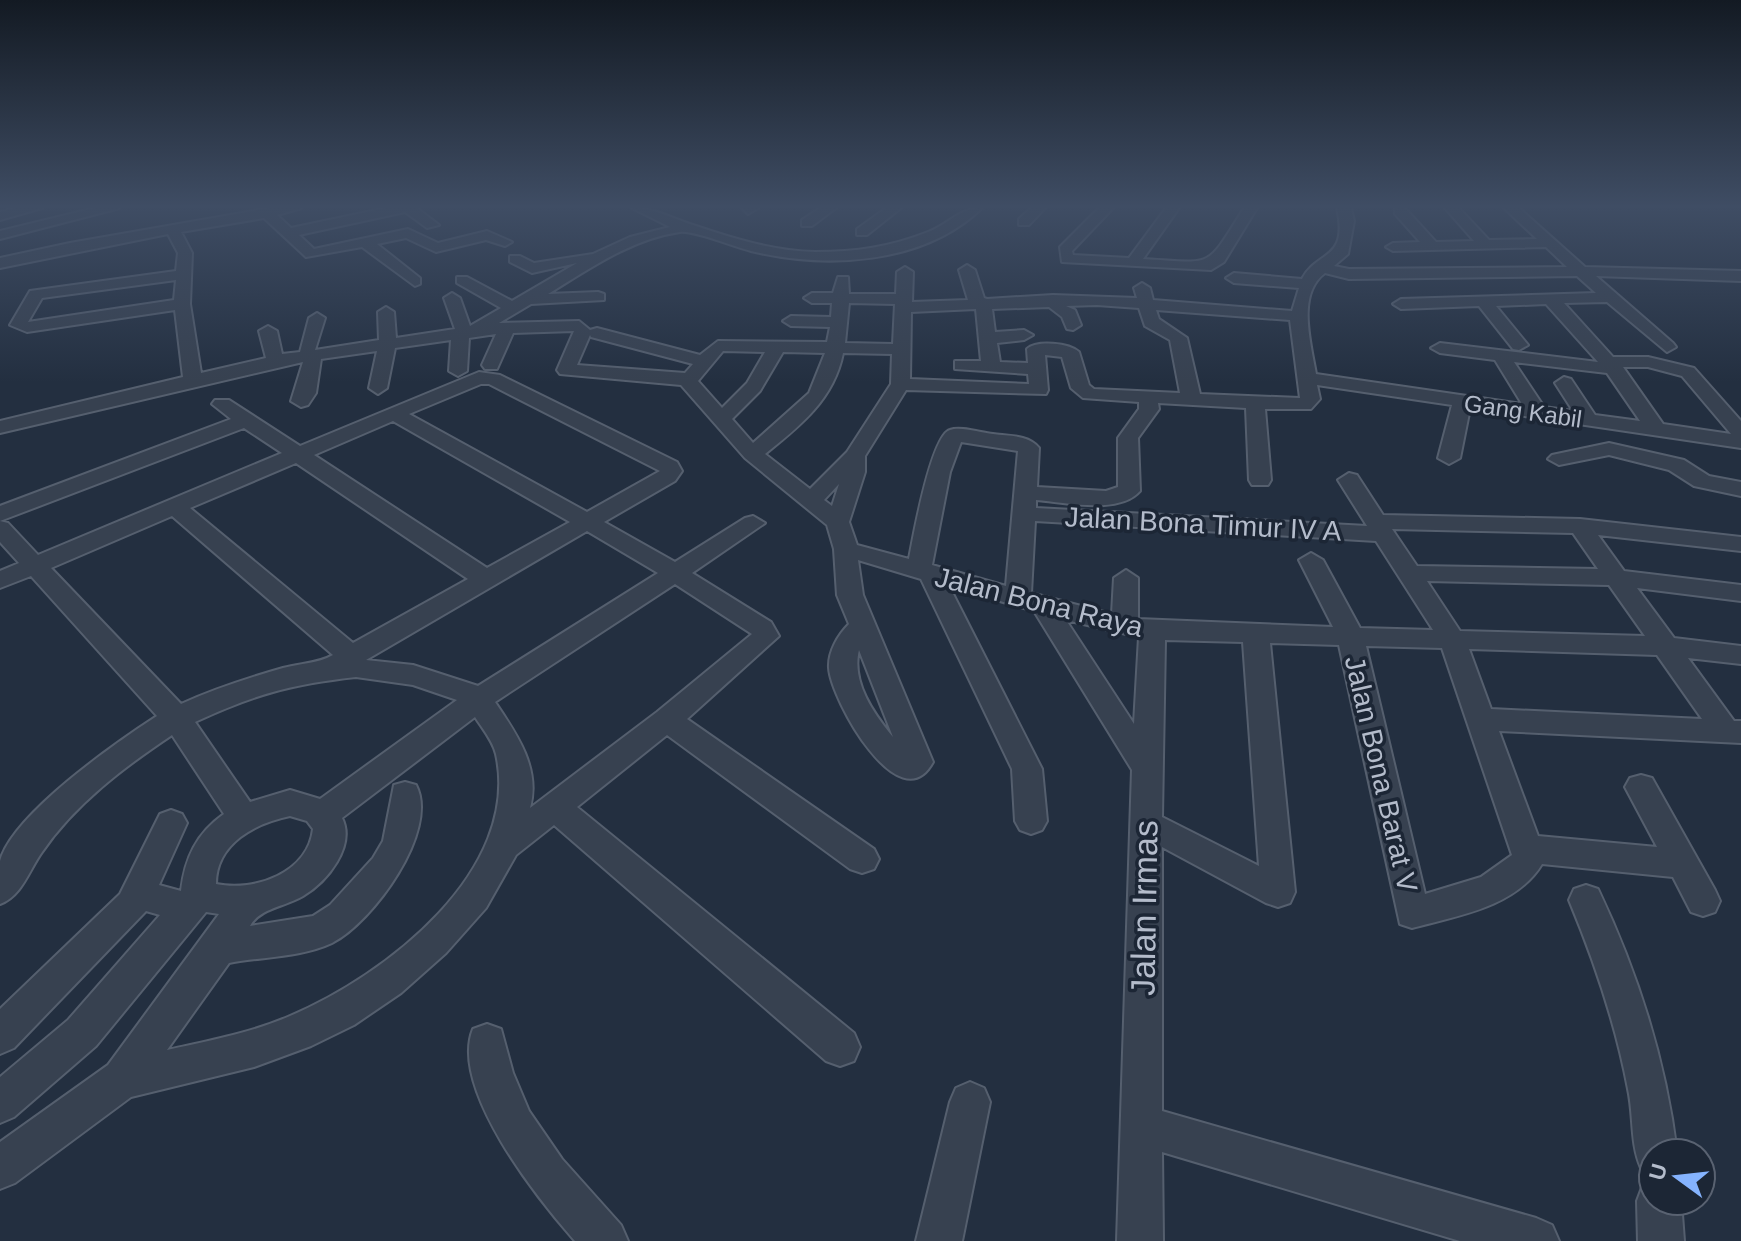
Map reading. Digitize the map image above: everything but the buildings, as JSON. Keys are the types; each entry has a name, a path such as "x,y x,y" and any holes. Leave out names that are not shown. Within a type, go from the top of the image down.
{"street":[{"path":"186,266 182,304 192,376"},
{"path":"396,266 415,281"},
{"path":"528,266 551,278"},
{"path":"532,268 542,266"},
{"path":"532,296 551,278 572,266"},
{"path":"467,330 583,266"},
{"path":"1170,266 1203,266"},
{"path":"900,384 1039,390 1036,349 1065,349 1070,352 1083,391 1148,398 1304,405 1310,399 1298,316 1311,276 1327,266"},
{"path":"1575,266 1614,297 1667,347"},
{"path":"1324,268 1349,274 1581,271 1741,276"},
{"path":"967,270 989,338 991,365"},
{"path":"810,501 855,456 900,384 905,272"},
{"path":"182,304 27,327 18,325 36,294 186,274"},
{"path":"1087,278 1144,298"},
{"path":"1234,278 1308,284"},
{"path":"462,280 506,304"},
{"path":"1191,398 1178,338 1156,327 1144,298 1143,283 1148,280 1205,282"},
{"path":"812,298 842,289 905,303 1144,298 1298,316"},
{"path":"752,454 790,424 824,384 835,348 842,289"},
{"path":"467,330 506,304 532,296 598,297"},
{"path":"1401,304 1553,302 1614,297"},
{"path":"452,298 467,330 458,371"},
{"path":"1053,300 1059,309 1069,314 1073,325"},
{"path":"1484,302 1519,345"},
{"path":"1553,302 1607,361 1658,432"},
{"path":"378,388 387,343 386,312"},
{"path":"301,401 306,393 317,318"},
{"path":"791,321 837,322"},
{"path":"1,421 273,355 387,343 467,330 579,326 583,332 581,340 565,368 571,371 677,377 696,372 718,346 903,349"},
{"path":"491,365 507,328"},
{"path":"268,331 273,355"},
{"path":"597,333 696,372 720,418 752,454 838,522"},
{"path":"989,338 1024,335"},
{"path":"720,418 751,391 766,372 776,347"},
{"path":"1440,348 1502,357 1648,362 1688,372 1741,433"},
{"path":"192,376 310,352"},
{"path":"1502,357 1537,412"},
{"path":"961,365 1037,369"},
{"path":"0,580 487,378 669,467 671,471 340,663 264,681 176,718 104,767 49,821 1,882"},
{"name":"Gang Kabil","path":"1305,378 1741,442"},
{"path":"1564,383 1588,419"},
{"path":"1024,504 1108,498 1129,491 1128,438 1149,409 1148,398"},
{"path":"1449,458 1462,402"},
{"path":"1255,403 1260,480"},
{"path":"222,404 486,579"},
{"path":"394,414 583,523 679,572 762,628 766,636 667,720 505,845"},
{"path":"0,514 244,421"},
{"path":"1031,821 1027,769 925,574 939,472 953,435 1027,446 1024,504 1031,602 1148,770"},
{"path":"1559,459 1609,449 1676,465 1702,481 1741,489"},
{"path":"855,456 854,472 838,522 846,549 846,576 862,627"},
{"path":"1349,480 1453,641 1527,849 1685,864"},
{"name":"Jalan Bona Timur IV A","path":"1024,504 1380,528 1580,526 1741,544"},
{"path":"122,1079 219,1059 300,1032 383,985 437,942 483,886 505,845 517,796 513,756 479,699 440,682 394,670 340,663 174,506"},
{"path":"324,814 479,699 753,523"},
{"path":"1580,526 1663,646 1733,731"},
{"path":"0,528 32,567 176,718 243,817"},
{"name":"Jalan Bona Raya","path":"846,549 925,574 1138,628 1256,635 1350,635 1663,646 1741,655"},
{"name":"Jalan Bona Barat V","path":"1311,560 1350,635 1412,913 1507,879 1527,862 1527,849"},
{"path":"1409,573 1614,577 1741,593"},
{"name":"Jalan Irmas","path":"1126,578 1138,628 1148,770 1140,1241"},
{"path":"1146,824 1276,892 1256,635"},
{"path":"1481,719 1733,731"},
{"path":"667,720 862,859"},
{"path":"1641,787 1703,901"},
{"path":"218,948 320,931 342,916 385,868 399,843 405,794"},
{"path":"0,1103 82,1033 194,902 197,874 204,854 221,833 243,817 267,807 290,803 310,805 324,814 331,828 329,847 316,867 294,886 268,899 224,904 194,902 139,894"},
{"path":"554,807 840,1047"},
{"path":"0,1035 123,916 139,894 171,823"},
{"path":"1586,900 1609,953 1649,1090 1654,1137"},
{"path":"0,1168 122,1079 218,948 245,903"},
{"path":"487,1043 491,1077 503,1109 545,1175 605,1241"},
{"path":"939,1241 970,1102"},
{"path":"1140,1125 1536,1241"},
{"path":"1660,1217 1661,1241"}]}
